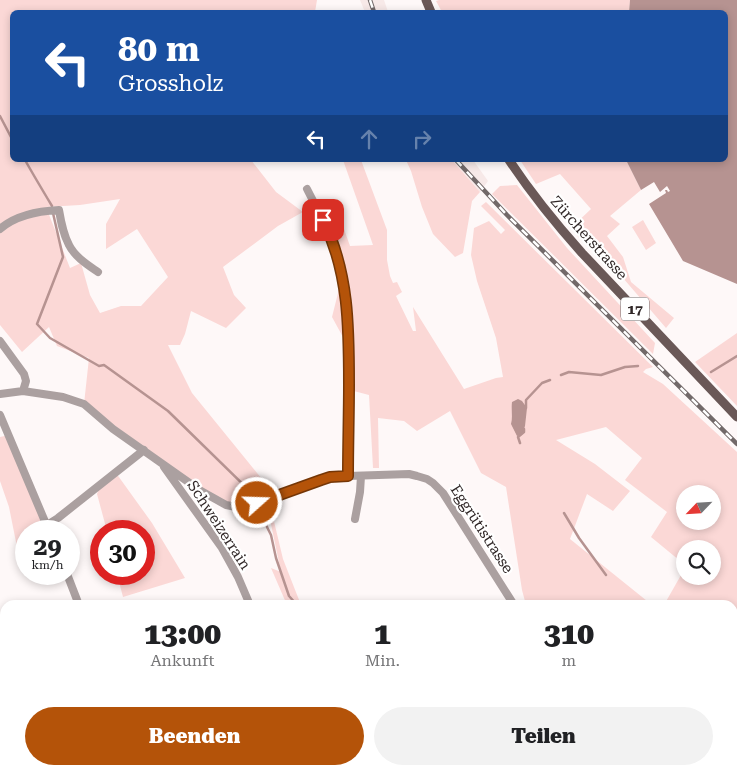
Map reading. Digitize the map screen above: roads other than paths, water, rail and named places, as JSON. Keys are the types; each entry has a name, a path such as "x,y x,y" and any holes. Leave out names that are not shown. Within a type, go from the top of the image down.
{"main road":[{"name":"Zürcherstrasse","path":"510,162 534,196 576,246 737,417"}],"street":[{"path":"307,188 331,236 344,280 349,338 348,476"},
{"path":"0,229 22,216 41,211 59,210 69,246 75,254 98,272"},
{"path":"0,341 24,374 26,381 23,391"},
{"name":"Eggrütistrasse","path":"0,394 23,391 63,397 84,404 113,429 201,491 226,505 236,507 257,503 330,477 409,474 426,479 438,488 511,600"},
{"path":"0,415 45,520"},
{"path":"56,520 144,450"},
{"name":"Schweizerrain","path":"161,462 222,548 248,600"},
{"path":"355,520 361,476"},
{"path":"71,585 77,600"}],"waterway":[{"path":"0,116 10,135"},
{"path":"26,162 52,206"},
{"path":"53,213 63,257 37,324 50,338 99,366 104,365 168,411 257,498"},
{"path":"711,372 737,356"},
{"path":"561,375 569,372 601,375 625,367 638,366"},
{"path":"526,408 526,400 542,383 550,380"},
{"path":"520,443 518,437 524,432 524,429"},
{"path":"264,507 267,527 271,535 276,558 289,596 293,600"},
{"path":"564,513 579,538 606,575"}],"railway":[{"path":"370,0 373,10"},
{"path":"458,162 507,215 737,444"}]}
